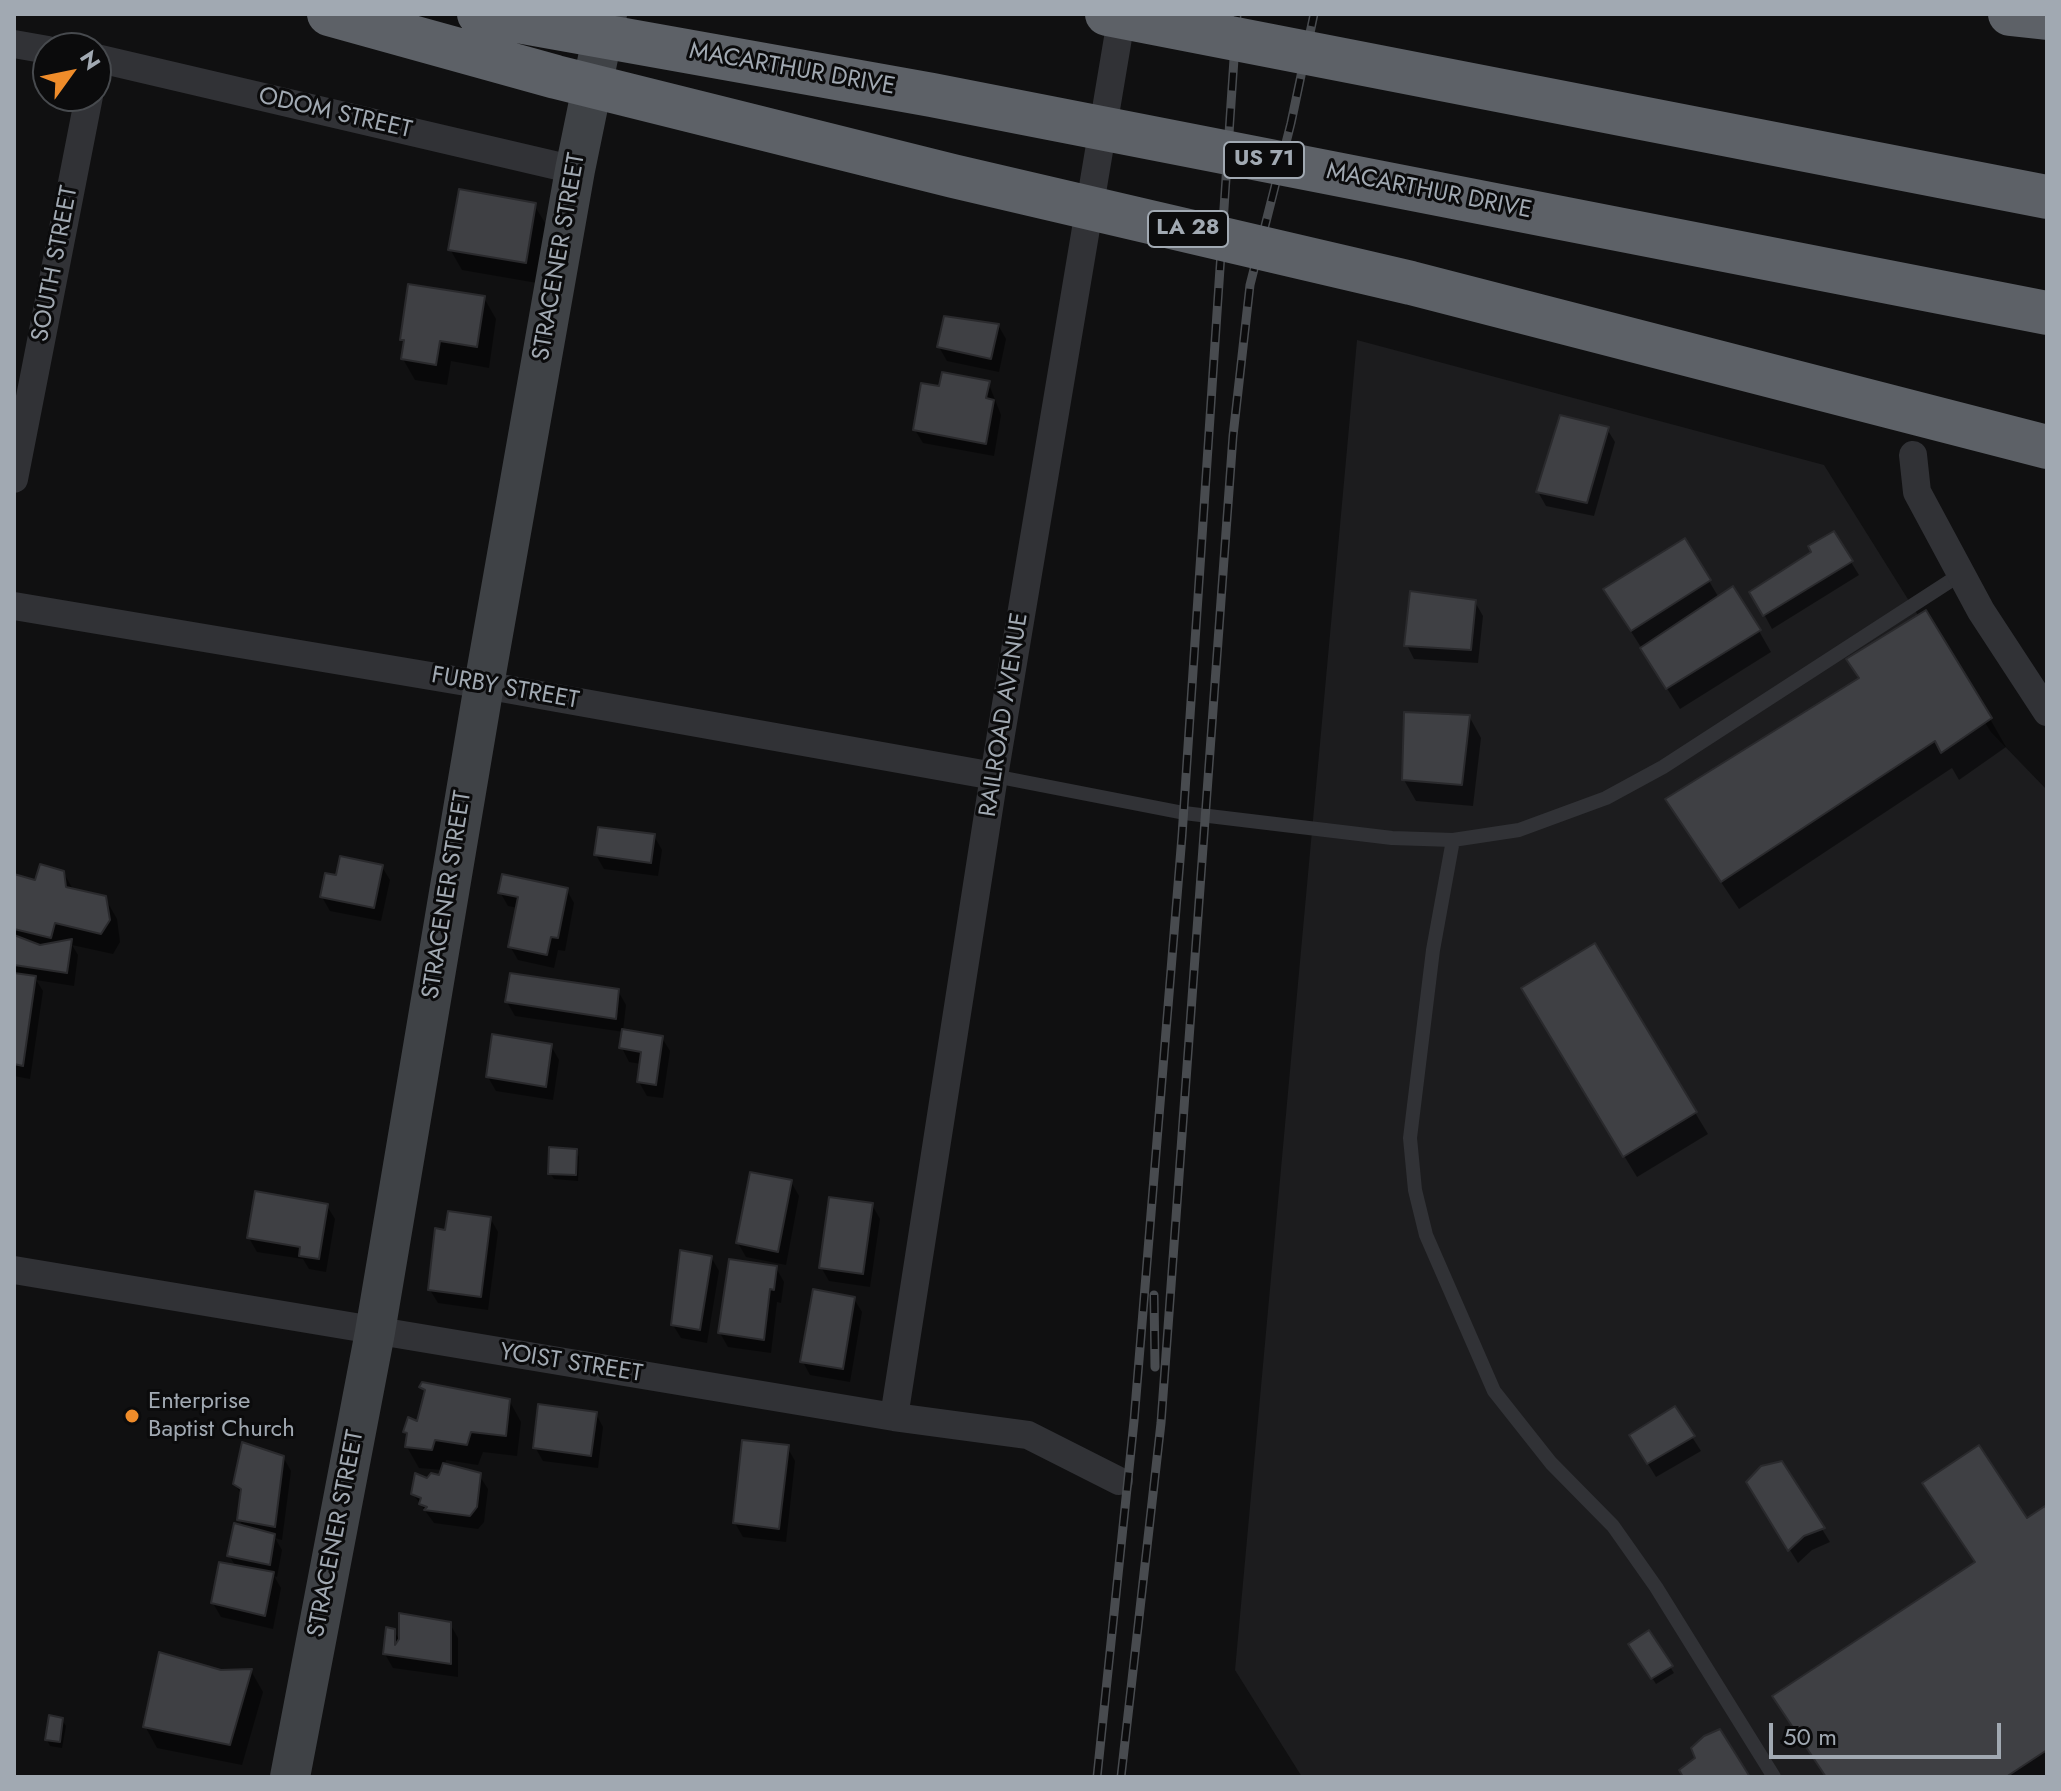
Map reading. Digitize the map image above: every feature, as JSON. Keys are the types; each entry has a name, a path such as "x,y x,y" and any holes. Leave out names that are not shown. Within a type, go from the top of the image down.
{"highway":[{"name":"LA 28","path":"329,14 372,29 648,100 953,176 1397,279 2047,447"},
{"name":"MACARTHUR DRIVE","path":"479,14 932,95 2047,313"},
{"path":"1107,14 2047,197"},
{"path":"2010,14 2047,18"}],"street":[{"name":"STRACENER STREET","path":"290,1777 375,1332 484,685 575,170 607,14"},
{"name":"RAILROAD AVENUE","path":"894,1417 994,776 1122,14"},
{"name":"ODOM STREET","path":"112,63 575,170"},
{"name":"SOUTH STREET","path":"14,479 86,112"},
{"path":"1913,455 1917,492 1981,611 2047,712"},
{"name":"FURBY STREET","path":"14,606 484,685 994,776"},
{"name":"YOIST STREET","path":"14,1270 894,1417 1028,1435 1119,1481"}],"lane":[{"path":"994,776 1184,813 1392,838 1453,840 1519,830 1606,798 1663,767 1961,574"},
{"path":"1453,840 1433,950 1410,1138 1415,1190 1426,1235 1494,1391 1551,1463 1613,1526 1656,1587 1774,1777"}],"shaded area":[{"path":"1357,340 1824,465 1991,732 2047,790 2047,1777 1302,1777 1235,1670"}],"building":[{"path":"459,189 536,203 526,263 448,250"},
{"path":"408,284 485,296 477,347 440,341 436,365 401,359 404,340 400,340"},
{"path":"944,316 999,324 991,359 937,347"},
{"path":"942,372 990,381 986,398 994,400 986,444 913,430 921,383 939,386"},
{"path":"1560,415 1609,427 1587,503 1536,492"},
{"path":"1834,531 1853,561 1763,616 1749,592 1811,552 1808,546"},
{"path":"1685,538 1711,580 1631,631 1603,589"},
{"path":"1733,586 1761,630 1666,689 1640,648"},
{"path":"1410,591 1476,600 1471,650 1404,646"},
{"path":"1926,610 1992,718 1941,753 1935,741 1721,882 1665,799 1859,678 1846,659"},
{"path":"1404,712 1470,715 1462,785 1402,780"},
{"path":"598,827 655,834 651,863 594,855"},
{"path":"340,856 383,865 374,908 320,897 325,873 336,875"},
{"path":"40,864 64,871 66,887 106,896 110,920 101,934 55,923 51,938 14,929 14,874 35,880"},
{"path":"502,874 568,888 558,938 551,937 547,955 508,947 518,897 498,893"},
{"path":"14,935 40,945 72,939 67,973 14,965"},
{"path":"1595,943 1697,1112 1623,1157 1521,988"},
{"path":"14,973 36,976 23,1066 14,1064"},
{"path":"510,973 619,989 616,1019 505,1002"},
{"path":"622,1029 663,1036 656,1085 637,1082 641,1052 619,1048"},
{"path":"492,1034 552,1044 546,1087 486,1077"},
{"path":"549,1147 577,1149 576,1175 548,1174"},
{"path":"750,1172 792,1180 778,1252 736,1243"},
{"path":"255,1191 328,1204 319,1259 299,1256 300,1247 247,1238"},
{"path":"829,1197 873,1203 863,1274 819,1268"},
{"path":"448,1211 491,1217 481,1297 428,1290 435,1228 445,1230"},
{"path":"680,1250 712,1256 700,1330 671,1325"},
{"path":"729,1259 777,1266 774,1290 770,1289 764,1340 718,1333"},
{"path":"813,1289 855,1297 843,1369 800,1362"},
{"path":"422,1382 510,1399 506,1436 471,1432 467,1445 435,1440 432,1450 405,1447 407,1433 403,1432 408,1417 417,1421 425,1390 419,1387"},
{"path":"538,1404 597,1412 591,1456 533,1448"},
{"path":"1675,1406 1695,1436 1647,1464 1629,1435"},
{"path":"742,1440 789,1445 779,1529 733,1523"},
{"path":"242,1442 284,1456 275,1527 237,1520 241,1489 233,1484"},
{"path":"1979,1445 2027,1518 2045,1506 2047,1510 2047,1750 2006,1777 1826,1777 1772,1696 1975,1562 1922,1483"},
{"path":"1782,1461 1825,1528 1804,1536 1788,1551 1746,1482 1761,1466"},
{"path":"443,1463 481,1473 477,1507 470,1516 424,1510 427,1507 419,1504 421,1498 411,1494 415,1473 427,1478 431,1473 439,1475"},
{"path":"234,1523 275,1534 270,1565 227,1556"},
{"path":"219,1562 274,1572 265,1616 211,1603"},
{"path":"399,1613 451,1622 451,1664 383,1654 386,1627 395,1629 395,1645 399,1639"},
{"path":"1649,1630 1673,1666 1651,1679 1628,1644"},
{"path":"159,1652 221,1670 252,1669 230,1745 143,1727"},
{"path":"49,1715 63,1718 60,1742 45,1740"},
{"path":"1720,1729 1750,1777 1683,1777 1679,1770 1695,1758 1691,1748 1704,1736"}],"railway":[{"path":"1097,1777 1134,1421 1182,836 1237,14"},
{"path":"1121,1777 1161,1423 1233,436 1250,285 1291,123 1314,14"},
{"path":"1154,1295 1155,1367"}],"place":[{"name":"Enterprise Baptist Church","path":"132,1416"}]}
